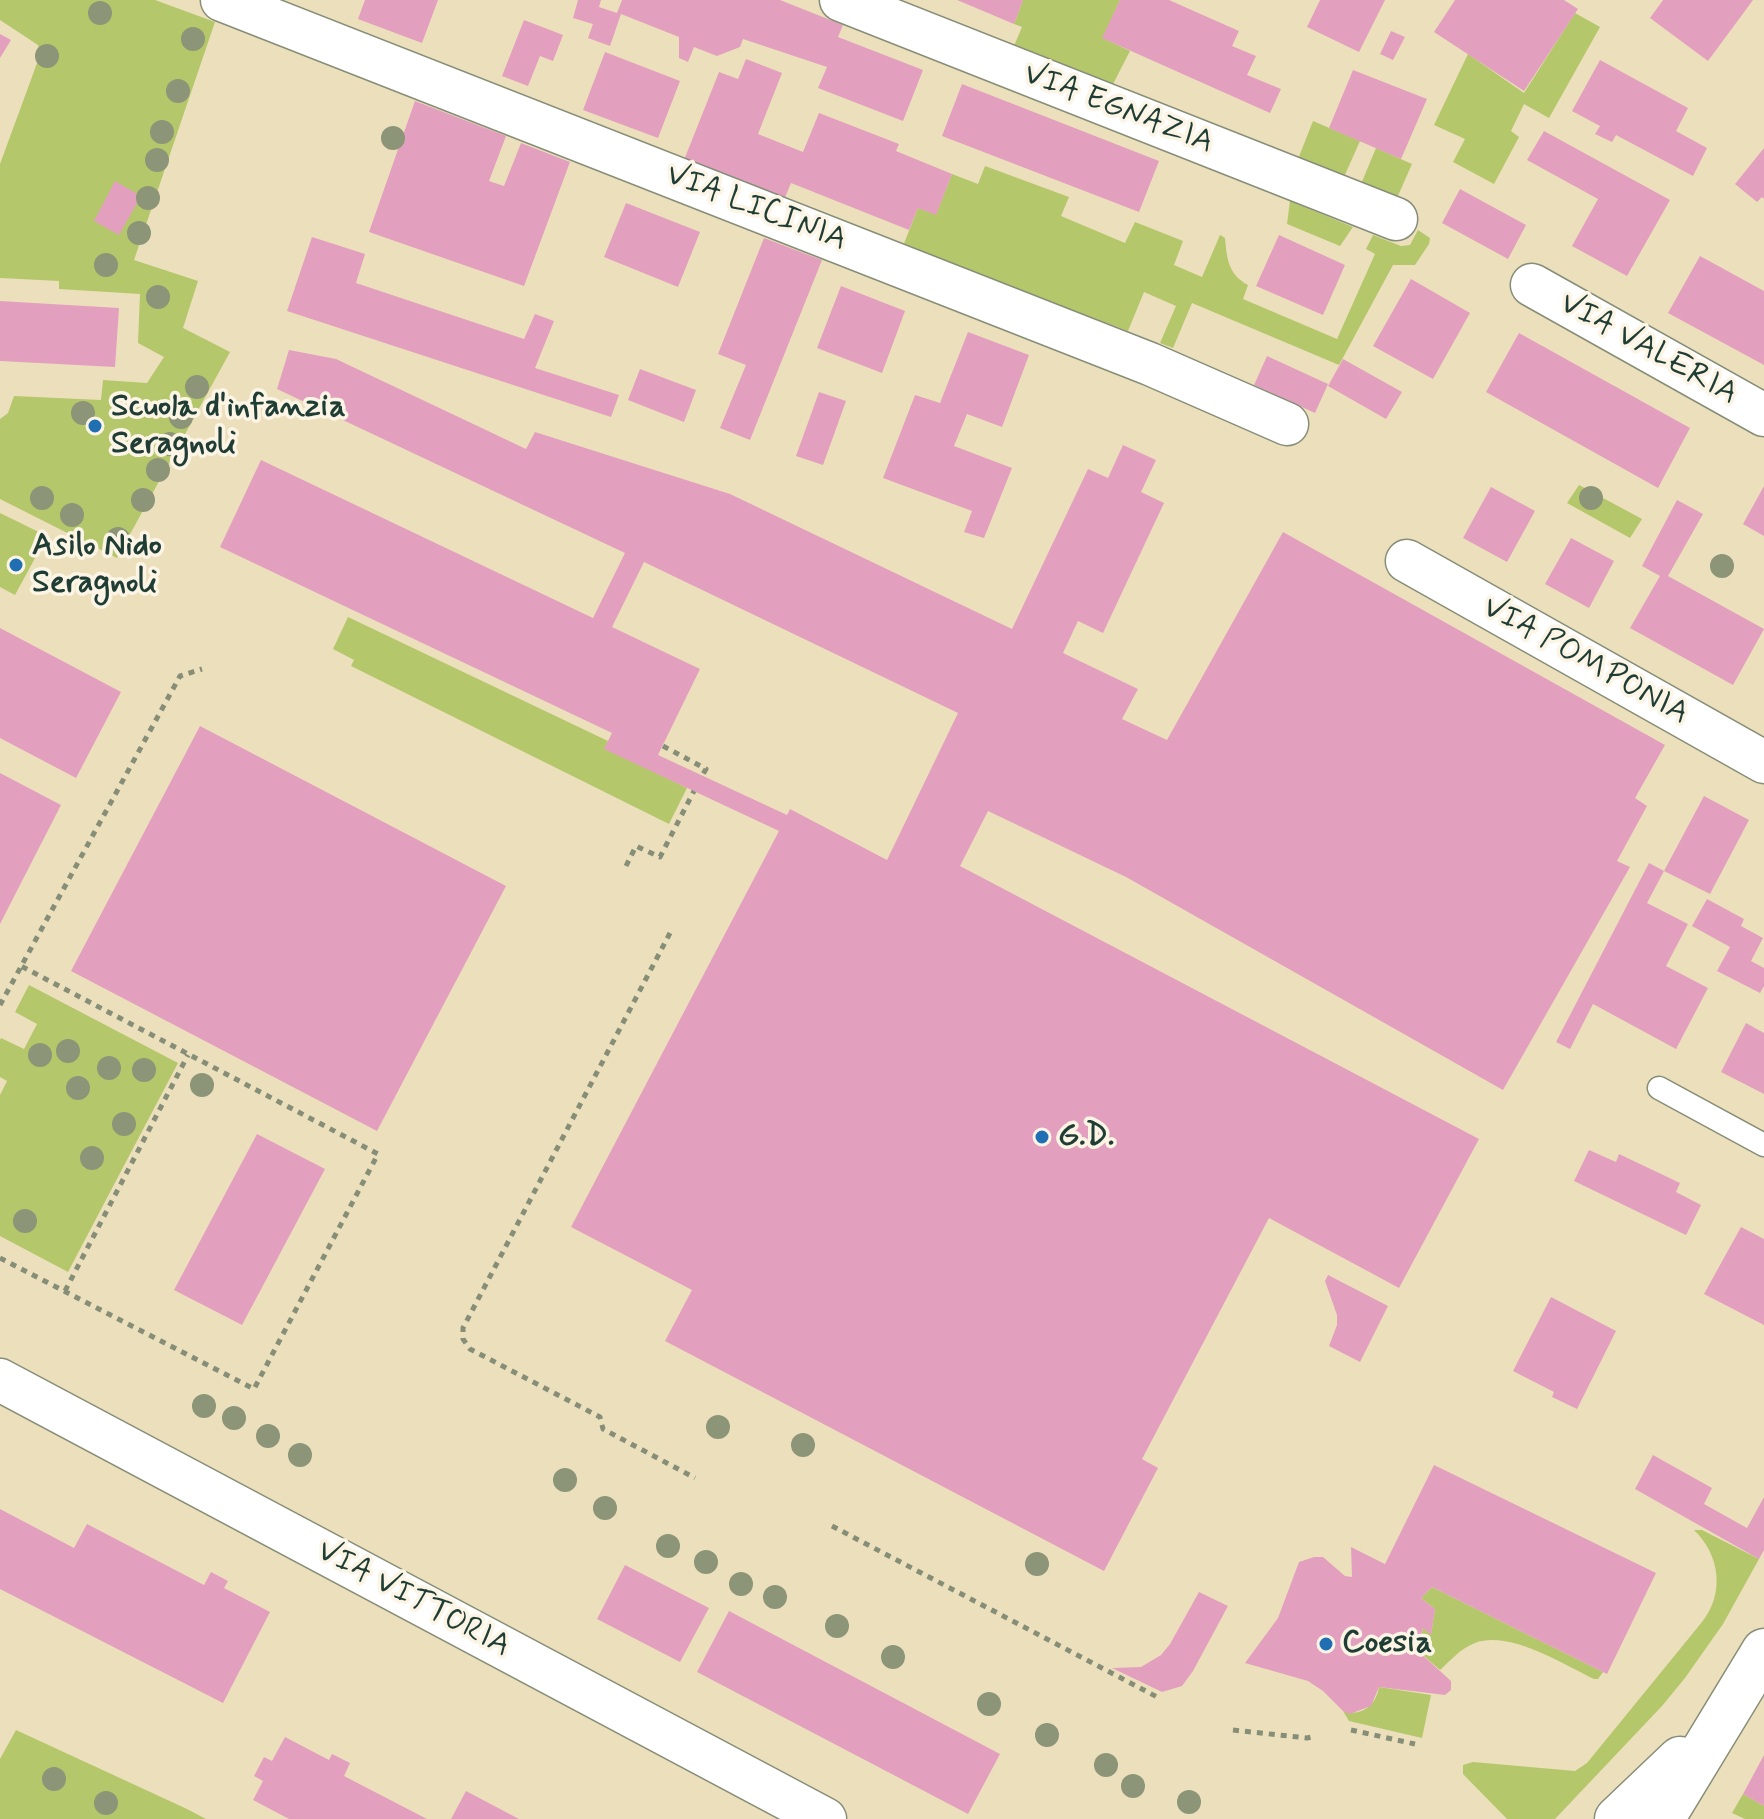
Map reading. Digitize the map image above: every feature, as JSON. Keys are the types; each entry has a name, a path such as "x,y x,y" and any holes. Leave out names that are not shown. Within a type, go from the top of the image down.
{"street":[{"name":"VIA LICINIA","path":"222,0 1135,358 1287,424"},
{"name":"VIA EGNAZIA","path":"841,0 1396,219"},
{"name":"VIA VALERIA","path":"1532,285 1764,415"},
{"name":"VIA POMPONIA","path":"1407,561 1764,762"},
{"name":"VIA VITTORIA","path":"0,1380 825,1819"},
{"path":"1662,1819 1764,1651"},
{"path":"1617,1819 1686,1753 1735,1698"}],"lane":[{"path":"1659,1088 1764,1145"}],"path":[{"path":"0,1005 180,676 202,669"},
{"path":"663,746 706,769 702,776"},
{"path":"626,866 636,846 660,857 694,791"},
{"path":"670,933 469,1315 463,1328 463,1339 470,1349 600,1417 603,1429 695,1478"},
{"path":"0,1258 254,1389 378,1154 21,966"},
{"path":"65,1291 188,1055"},
{"path":"832,1526 1159,1698"},
{"path":"1233,1730 1307,1738 1316,1736"},
{"path":"1351,1730 1415,1744"}],"green space":[{"path":"0,0 155,0 215,22 134,260 198,281 183,328 230,352 117,558 0,499 0,419 8,413 14,396 101,400 103,380 147,383 164,357 138,343 140,294 59,289 59,281 0,278 0,164 40,55 38,45 0,20"},
{"path":"1023,0 1120,0 1103,38 1130,51 1112,86 1014,46 1022,27 1014,24"},
{"path":"1575,13 1600,27 1549,118 1524,104 1511,131 1519,137 1494,184 1453,162 1465,139 1434,125 1468,54 1524,93"},
{"path":"1313,121 1360,141 1344,177 1298,159"},
{"path":"1376,148 1412,164 1397,198 1361,184"},
{"path":"985,166 1069,197 1061,216 1125,243 1135,222 1183,241 1174,265 1202,277 1220,235 1225,238 1232,271 1248,285 1243,299 1337,339 1375,254 1366,249 1373,235 1401,246 1410,245 1418,230 1430,238 1429,244 1415,265 1393,265 1339,365 1192,303 1173,348 1160,343 1176,306 1144,292 1128,331 903,246 918,208 936,214 952,174 978,184"},
{"path":"1290,201 1353,227 1340,246 1287,224"},
{"path":"1579,485 1642,519 1630,538 1567,503"},
{"name":"Asilo Nido Seragnoli","path":"0,513 47,536 15,595 0,587"},
{"path":"348,617 608,741 605,748 687,788 669,824 351,666 354,660 333,649"},
{"path":"29,985 178,1063 68,1272 0,1236 0,1095 7,1081 0,1077 0,1040 24,1049 37,1024 15,1012"},
{"path":"1694,1530 1702,1530 1759,1559 1723,1624 1662,1706 1555,1819 1507,1819 1463,1774 1463,1765 1473,1762 1575,1771 1587,1763 1709,1611 1716,1587 1714,1562"},
{"path":"1432,1587 1603,1672 1598,1679 1594,1679 1536,1650 1489,1640 1465,1648 1440,1670 1418,1651 1423,1628 1431,1634 1435,1609 1421,1598"},
{"path":"1379,1687 1431,1695 1422,1738 1349,1721 1343,1711 1356,1712 1367,1708 1375,1700"},
{"path":"16,1730 206,1819 0,1819 0,1759"},
{"path":"1743,1794 1764,1806 1764,1819 1745,1819 1732,1813"}],"building":[{"path":"365,0 438,0 422,43 358,19"},
{"path":"578,0 601,0 599,7 617,13 622,0 780,0 843,25 838,37 923,70 903,121 818,88 827,67 743,39 740,47 717,56 694,47 688,62 679,58 679,37 621,14 610,46 588,38 593,24 573,18"},
{"path":"957,0 1023,0 1014,24"},
{"path":"1120,0 1169,0 1239,31 1232,46 1256,56 1247,75 1281,89 1270,113 1102,38"},
{"path":"1320,0 1385,0 1359,52 1307,27"},
{"path":"1455,0 1564,0 1578,9 1524,91 1434,32"},
{"path":"1663,0 1753,0 1708,61 1650,18"},
{"path":"524,20 563,35 553,61 540,56 528,86 502,76"},
{"path":"1391,31 1405,37 1393,60 1380,54"},
{"path":"0,34 11,40 0,58"},
{"path":"605,52 680,81 658,138 583,110"},
{"path":"746,59 782,73 758,134 803,152 819,113 899,144 896,151 952,174 936,215 918,208 909,230 791,183 784,200 684,160 719,72 738,79"},
{"path":"1600,60 1688,108 1676,131 1707,148 1693,176 1616,135 1612,142 1595,134 1600,126 1572,111"},
{"path":"1353,70 1427,99 1401,159 1329,128"},
{"path":"962,84 1159,161 1139,212 942,136"},
{"path":"415,101 506,136 489,181 504,186 521,143 570,162 524,286 369,232"},
{"path":"1544,131 1670,200 1627,276 1572,246 1598,199 1527,160"},
{"path":"1764,148 1764,199 1762,197 1757,202 1735,184"},
{"path":"115,181 141,196 119,235 94,221"},
{"path":"1460,189 1526,225 1508,259 1442,223"},
{"path":"626,203 700,232 678,287 604,257"},
{"path":"1279,235 1345,265 1323,315 1256,286"},
{"path":"312,237 365,254 356,283 524,339 535,314 554,321 535,368 619,395 611,417 287,311"},
{"path":"764,238 822,260 750,440 720,428 746,365 718,354"},
{"path":"1700,256 1764,291 1764,365 1668,313"},
{"path":"1411,279 1470,313 1433,379 1373,346"},
{"path":"841,286 905,311 882,373 817,348"},
{"path":"0,301 119,308 115,367 0,361"},
{"path":"968,332 1029,355 1002,427 967,414 954,446 1012,468 984,538 964,532 972,511 883,478 915,395 940,403"},
{"path":"1519,333 1690,428 1658,488 1486,392"},
{"path":"289,350 336,359 526,449 535,432 730,494 1012,629 1088,469 1108,478 1123,445 1156,460 1141,492 1164,503 1103,633 1078,621 1063,653 1138,689 1122,719 1167,740 1283,532 1665,745 1635,798 1647,806 1617,861 1630,867 1503,1090 1126,877 988,811 960,866 1479,1139 1399,1288 1269,1218 1142,1459 1158,1468 1104,1571 665,1341 692,1290 571,1227 779,831 604,749 612,733 220,547 261,460 593,618 625,553 277,389","holes":["644,562 958,713 887,860 790,809 787,815 658,755 700,669 612,627"]},
{"path":"1267,356 1328,384 1315,413 1254,385"},
{"path":"1343,359 1402,392 1386,419 1328,386"},
{"path":"640,369 696,390 684,422 628,400"},
{"path":"819,392 846,401 823,465 796,456"},
{"path":"1764,486 1764,536 1743,524"},
{"path":"1491,487 1535,511 1507,562 1463,538"},
{"path":"1677,500 1703,514 1668,576 1764,629 1733,685 1630,628 1660,576 1642,566"},
{"path":"1571,538 1614,561 1589,608 1545,584"},
{"path":"0,628 121,692 76,778 0,738"},
{"path":"200,726 506,886 377,1131 71,971"},
{"path":"0,773 61,805 0,924"},
{"path":"1704,796 1749,820 1710,894 1664,871"},
{"path":"1649,863 1664,871 1647,903 1688,924 1666,966 1708,988 1676,1049 1593,1004 1570,1049 1556,1042"},
{"path":"1707,899 1744,919 1741,926 1763,938 1751,961 1764,968 1764,986 1760,993 1717,971 1730,947 1692,926"},
{"path":"1746,1023 1764,1033 1764,1094 1721,1072"},
{"path":"257,1134 325,1169 242,1325 174,1290"},
{"path":"1589,1150 1616,1162 1619,1154 1680,1183 1676,1192 1701,1205 1686,1235 1574,1181"},
{"path":"1741,1227 1764,1239 1764,1325 1704,1294"},
{"path":"1328,1275 1388,1306 1360,1362 1329,1346 1337,1325 1337,1315 1325,1281"},
{"path":"1551,1297 1616,1331 1577,1409 1552,1397 1554,1392 1513,1371"},
{"path":"1653,1455 1712,1488 1704,1504 1747,1528 1764,1497 1764,1550 1759,1559 1635,1489"},
{"path":"1434,1465 1656,1573 1607,1674 1432,1587 1421,1598 1435,1609 1431,1635 1423,1628 1418,1651 1451,1681 1451,1690 1445,1695 1379,1687 1371,1706 1350,1714 1308,1681 1245,1663 1278,1618 1299,1562 1323,1557 1345,1576 1352,1577 1351,1547 1385,1564"},
{"path":"0,1509 74,1548 87,1524 204,1585 211,1572 228,1581 224,1588 270,1612 223,1703 0,1589"},
{"path":"625,1565 709,1608 680,1662 597,1619"},
{"path":"1199,1592 1228,1606 1182,1686 1162,1692 1112,1668 1141,1667 1161,1655"},
{"path":"729,1611 1000,1754 968,1814 697,1672"},
{"path":"285,1737 329,1760 332,1754 350,1763 344,1776 427,1819 289,1819 253,1800 263,1781 254,1776 264,1757 272,1761"},
{"path":"1764,1755 1764,1806 1743,1794"},
{"path":"466,1791 519,1819 451,1819"}],"place":[{"name":"Scuola d'infanzia Seragnoli","path":"95,426"},
{"name":"Asilo Nido Seragnoli","path":"16,565"},
{"name":"G.D.","path":"1042,1137"},
{"name":"Coesia","path":"1326,1644"}]}
